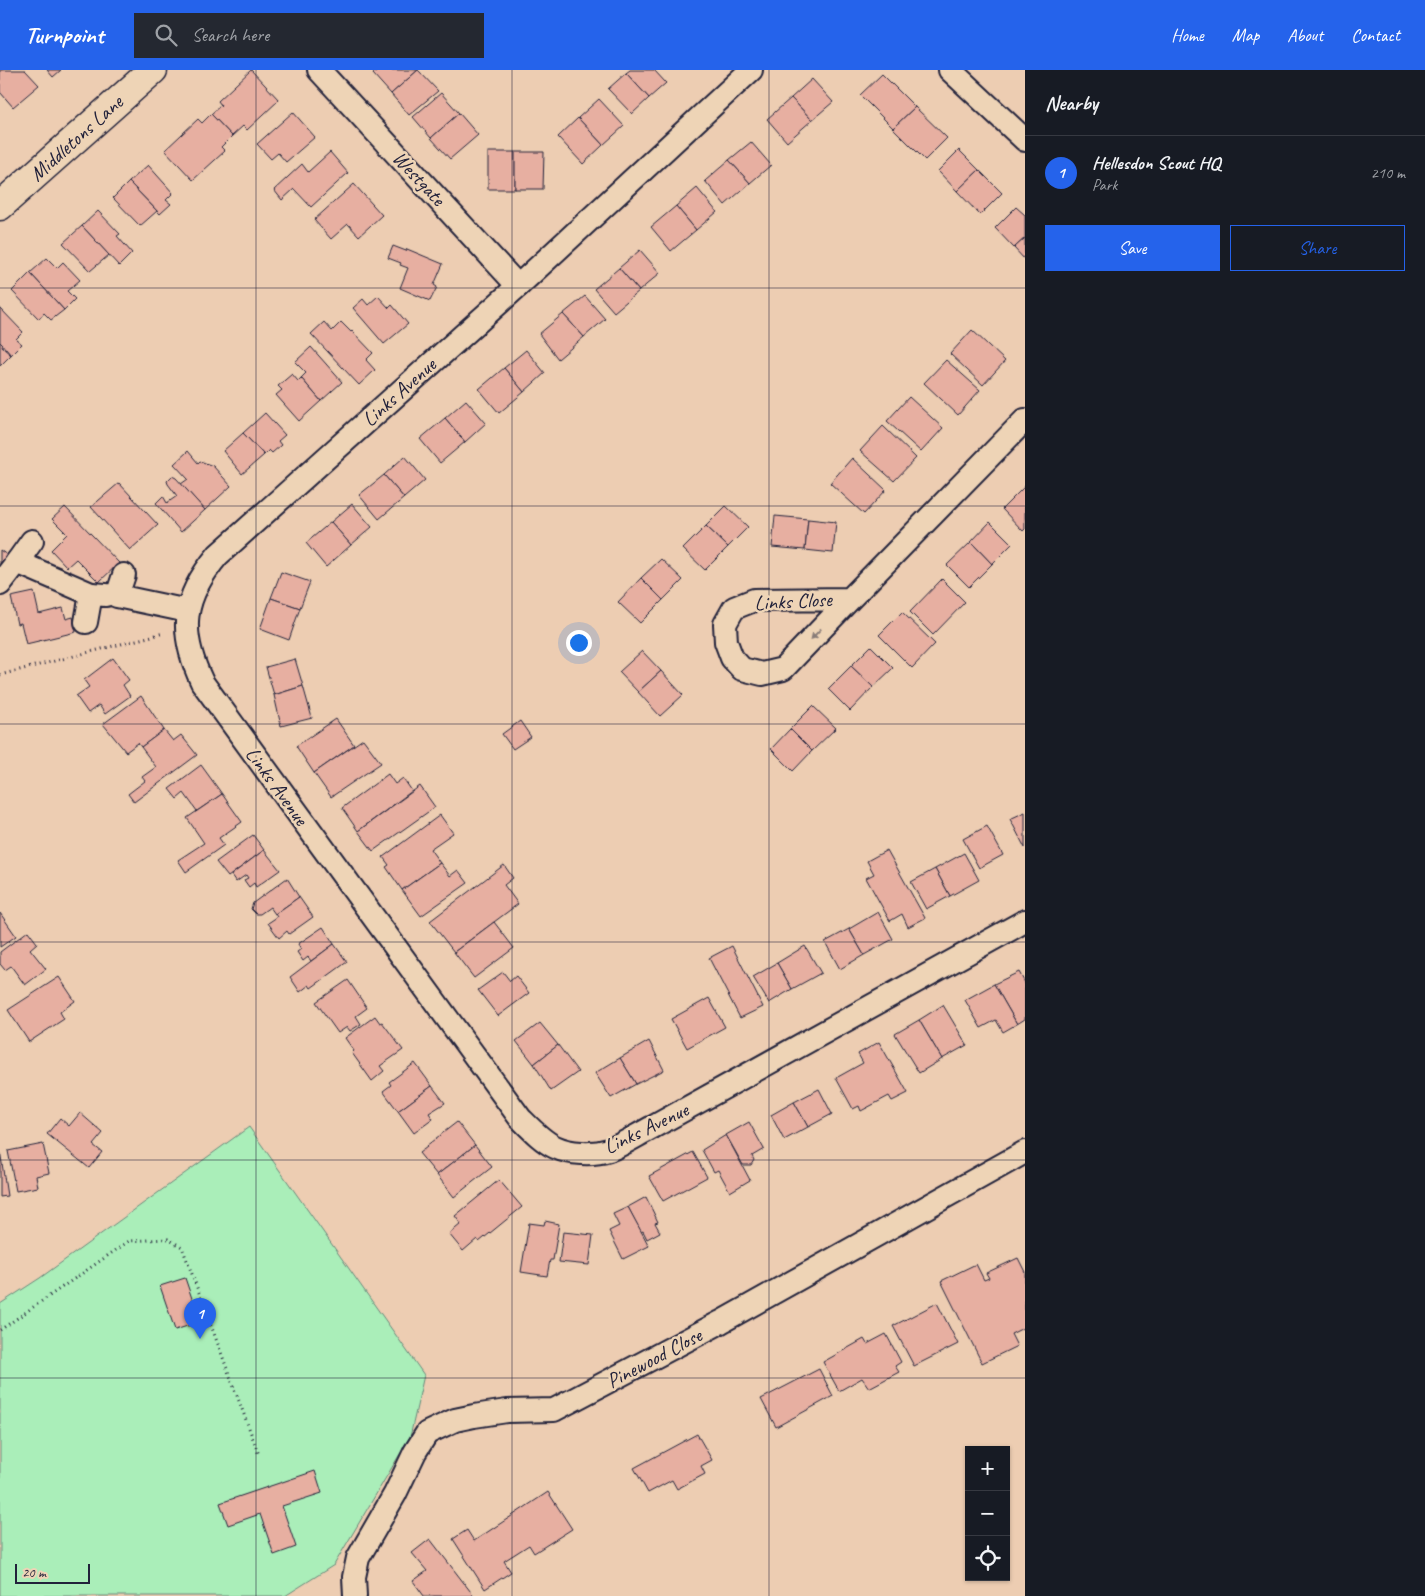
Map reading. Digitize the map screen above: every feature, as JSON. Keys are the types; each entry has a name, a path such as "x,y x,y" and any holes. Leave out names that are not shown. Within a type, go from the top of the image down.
{"street":[{"name":"Middletons Lane","path":"0,206 153,70"},
{"name":"Westgate","path":"319,70 518,286"},
{"name":"Links Avenue","path":"751,70 518,286 218,555 205,571 194,590 187,619 188,643 193,662 202,682 520,1118 538,1135 555,1147 574,1152 592,1153 608,1150 653,1127 1025,921"},
{"path":"950,70 1025,140"},
{"name":"Links Close","path":"850,599 754,600 734,608 725,624 726,642 732,658 742,669 762,674 783,669 1025,420"},
{"path":"0,584 32,541"},
{"path":"18,562 90,594 117,596 187,619"},
{"path":"117,596 124,574"},
{"path":"86,622 90,594"},
{"name":"Pinewood Close","path":"355,1596 354,1577 358,1558 427,1433 455,1420 474,1416 507,1411 554,1410 721,1322 1025,1152"}],"path":[{"path":"0,674 187,619"},
{"path":"0,1330 129,1241 168,1239 182,1247 259,1455"}],"green space":[{"path":"249,1127 424,1375 410,1437 334,1565 285,1596 0,1596 0,1304 40,1278"}],"building":[{"path":"0,70 25,70 39,85 13,107 0,92"},
{"path":"47,70 61,70 53,77"},
{"path":"251,70 279,100 247,130 243,126 232,136 211,114 221,105 218,101"},
{"path":"377,70 418,70 391,94 373,74"},
{"path":"418,70 438,91 409,115 391,94"},
{"path":"630,70 654,70 666,83 649,98 626,73"},
{"path":"626,73 649,98 632,114 608,89"},
{"path":"882,74 915,107 893,128 860,95"},
{"path":"812,79 833,102 812,120 791,98"},
{"path":"441,93 459,113 431,138 413,117"},
{"path":"791,98 812,120 787,142 767,119"},
{"path":"599,99 624,126 603,145 578,118"},
{"path":"915,107 947,138 925,160 893,128"},
{"path":"293,112 315,137 286,162 278,153 271,159 257,144"},
{"path":"459,113 478,135 450,159 431,138"},
{"path":"211,114 232,136 221,147 225,151 193,180 165,150 198,119 202,123"},
{"path":"578,118 603,145 583,164 558,137"},
{"path":"751,142 771,165 750,183 729,160"},
{"path":"959,150 979,170 957,191 938,171"},
{"path":"330,152 348,173 311,207 294,189 282,200 274,190 302,164 308,172"},
{"path":"488,152 515,152 515,189 488,189"},
{"path":"515,152 544,152 543,189 515,189"},
{"path":"729,160 750,183 725,205 705,181"},
{"path":"148,165 173,193 166,200 171,204 160,214 129,182"},
{"path":"979,170 1002,193 980,215 957,191"},
{"path":"129,182 157,211 140,226 113,198"},
{"path":"354,184 382,215 359,236 348,224 331,239 314,220"},
{"path":"697,188 717,212 696,230 676,206"},
{"path":"676,206 696,230 671,251 651,227"},
{"path":"1016,207 1025,215 1025,238 1014,248 995,228"},
{"path":"98,211 120,234 117,236 132,253 119,266 82,226"},
{"path":"82,226 109,255 90,271 63,243"},
{"path":"1025,238 1025,260 1014,248"},
{"path":"393,246 406,251 407,249 443,264 434,285 437,287 430,301 400,288 408,268 388,258"},
{"path":"640,250 660,273 639,291 619,268"},
{"path":"47,258 57,268 63,262 80,280 67,291 75,299 64,310 30,273"},
{"path":"619,268 639,291 614,312 594,289"},
{"path":"30,273 64,310 51,320 44,313 39,319 12,291"},
{"path":"378,296 389,308 392,305 408,324 384,344 353,308 363,299 368,305"},
{"path":"585,296 605,319 584,337 563,314"},
{"path":"0,308 23,332 16,339 22,344 11,355 0,342"},
{"path":"563,314 584,337 558,359 539,334"},
{"path":"324,322 332,331 341,322 373,353 366,360 375,370 359,385 311,334"},
{"path":"972,330 1005,361 983,385 950,354"},
{"path":"0,342 3,345 2,347 11,355 0,366"},
{"path":"311,347 342,382 321,401 301,378 306,373 295,362"},
{"path":"526,350 545,373 524,392 504,368"},
{"path":"946,360 980,390 958,415 924,383"},
{"path":"504,368 524,392 499,413 479,389"},
{"path":"292,374 298,381 301,378 321,401 299,421 276,395 282,390 278,386"},
{"path":"909,397 943,428 921,452 887,421"},
{"path":"466,400 486,423 465,442 445,418"},
{"path":"265,413 285,435 278,441 281,445 272,453 269,450 264,455 243,433"},
{"path":"445,418 465,442 440,463 420,439"},
{"path":"883,426 916,458 894,481 860,451"},
{"path":"243,433 264,455 242,474 223,451"},
{"path":"188,451 198,463 200,461 213,466 231,486 205,510 181,484 188,479 174,464"},
{"path":"405,456 425,480 404,498 384,475"},
{"path":"852,458 886,490 864,514 830,483"},
{"path":"384,475 404,498 379,519 359,495"},
{"path":"172,476 205,510 181,532 156,503 163,496 167,503 177,496 167,481"},
{"path":"119,483 158,525 130,550 91,507"},
{"path":"1025,486 1025,529 1023,531 1002,509"},
{"path":"352,504 372,527 351,545 331,522"},
{"path":"726,506 748,527 728,547 706,526"},
{"path":"65,507 119,563 99,582 76,559 67,567 51,550 67,534 52,519"},
{"path":"775,516 808,519 805,550 772,547"},
{"path":"808,519 836,522 833,553 805,550"},
{"path":"331,522 351,545 326,567 306,543"},
{"path":"990,522 1012,544 992,564 971,542"},
{"path":"706,526 728,547 705,570 683,549"},
{"path":"971,542 992,564 969,587 947,565"},
{"path":"0,550 11,558 0,572"},
{"path":"661,559 683,580 663,600 641,578"},
{"path":"281,572 310,582 300,608 271,598"},
{"path":"641,578 663,600 640,623 618,602"},
{"path":"942,579 965,602 933,635 910,612"},
{"path":"34,592 39,614 63,608 66,619 73,617 76,632 26,644 21,623 17,624 11,597"},
{"path":"271,598 300,608 289,640 260,629"},
{"path":"902,612 935,644 912,668 879,635"},
{"path":"871,646 893,668 873,687 851,666"},
{"path":"642,651 661,671 638,692 619,672"},
{"path":"113,658 129,680 123,685 130,696 105,714 99,705 88,713 76,696 89,687 84,680"},
{"path":"295,659 303,686 274,695 266,667"},
{"path":"851,666 873,687 850,711 828,689"},
{"path":"661,671 683,695 660,716 638,692"},
{"path":"303,686 312,718 281,726 274,695"},
{"path":"141,696 164,730 141,747 138,743 126,752 103,724"},
{"path":"813,706 836,728 812,751 790,729"},
{"path":"336,719 354,745 314,773 296,746"},
{"path":"520,721 531,737 513,749 502,734"},
{"path":"790,729 812,751 793,771 771,749"},
{"path":"164,730 173,741 181,735 197,755 134,802 128,794 145,781 142,777 156,767 141,747"},
{"path":"363,739 381,763 331,797 314,773"},
{"path":"201,765 222,794 197,811 184,793 177,799 169,789"},
{"path":"388,774 395,784 403,778 412,791 358,831 342,808"},
{"path":"420,786 435,807 373,851 358,831"},
{"path":"222,794 242,822 219,838 224,845 186,872 178,860 204,843 187,818"},
{"path":"1025,812 1025,848 1010,819"},
{"path":"440,815 453,833 430,849 440,863 402,890 386,867 389,865 383,857"},
{"path":"987,826 1003,855 979,868 963,839"},
{"path":"253,835 264,850 228,877 216,862"},
{"path":"264,850 280,870 256,887 254,883 249,887 244,880 248,878 246,875 236,882 231,875"},
{"path":"887,850 925,918 908,927 902,914 890,921 866,878 874,874 867,861"},
{"path":"964,853 979,880 950,896 935,869"},
{"path":"440,863 450,876 458,870 468,883 421,916 402,890"},
{"path":"504,865 513,878 504,885 518,904 454,952 430,921"},
{"path":"935,869 950,896 926,909 911,882"},
{"path":"287,878 299,897 275,914 270,907 260,914 256,914 251,909 253,903"},
{"path":"299,897 313,917 289,934 287,931 279,938 268,923 277,917 275,914"},
{"path":"878,912 893,939 864,955 849,929"},
{"path":"0,913 16,936 0,947"},
{"path":"494,922 514,948 474,978 454,952"},
{"path":"323,927 334,944 311,961 308,957 303,961 297,952 301,949 298,944"},
{"path":"849,929 864,955 840,969 825,942"},
{"path":"28,931 37,943 30,949 46,969 25,985 11,966 5,970 0,964 0,952"},
{"path":"334,944 347,962 311,988 309,985 300,992 290,977"},
{"path":"732,946 763,1007 740,1018 709,958"},
{"path":"805,946 821,973 792,989 777,963"},
{"path":"777,963 792,989 769,1003 753,977"},
{"path":"503,972 510,981 516,976 529,993 498,1016 478,990"},
{"path":"1019,972 1025,983 1025,1019 1017,1024 994,984"},
{"path":"59,977 75,1001 60,1012 64,1019 29,1042 8,1010"},
{"path":"348,980 367,1008 356,1016 361,1024 350,1031 347,1027 338,1033 316,1002"},
{"path":"994,984 1017,1024 1003,1032 996,1020 981,1028 965,1000"},
{"path":"709,998 725,1027 687,1048 671,1019"},
{"path":"943,1005 967,1045 942,1059 919,1020"},
{"path":"375,1016 380,1023 382,1022 403,1050 380,1066 384,1071 372,1081 352,1053 354,1051 345,1038"},
{"path":"919,1020 942,1059 919,1073 895,1034"},
{"path":"540,1023 558,1045 534,1064 516,1041"},
{"path":"649,1041 664,1070 636,1084 620,1058"},
{"path":"879,1042 908,1093 892,1101 889,1096 861,1111 859,1106 853,1109 836,1078 863,1063 858,1054"},
{"path":"558,1045 578,1072 551,1091 534,1064"},
{"path":"620,1058 636,1084 611,1098 595,1073"},
{"path":"415,1063 432,1086 398,1111 383,1091 391,1085 389,1082"},
{"path":"432,1086 445,1103 429,1113 433,1119 414,1133 398,1111"},
{"path":"819,1089 832,1114 808,1127 794,1102"},
{"path":"794,1102 808,1127 784,1140 771,1115"},
{"path":"80,1113 103,1133 93,1145 102,1152 89,1168 47,1134 60,1118 69,1126"},
{"path":"457,1122 475,1145 437,1175 419,1153"},
{"path":"749,1122 764,1149 752,1156 754,1160 751,1165 743,1165 726,1135"},
{"path":"726,1135 750,1180 730,1192 718,1170 714,1172 702,1150"},
{"path":"43,1144 49,1173 36,1176 38,1187 16,1191 8,1151"},
{"path":"475,1145 492,1167 454,1197 437,1175"},
{"path":"0,1150 7,1196 0,1197"},
{"path":"693,1152 707,1177 663,1201 649,1176"},
{"path":"499,1180 522,1207 479,1242 477,1239 463,1251 449,1234 461,1224 455,1216"},
{"path":"646,1197 658,1222 655,1223 660,1232 647,1239 643,1231 641,1232 628,1207"},
{"path":"628,1207 649,1246 623,1259 609,1231 619,1226 613,1214"},
{"path":"545,1221 559,1224 553,1260 550,1260 547,1276 521,1272 529,1223 544,1225"},
{"path":"563,1232 593,1235 589,1265 559,1262"},
{"path":"1018,1258 1025,1272 1025,1327 1011,1334 1017,1346 982,1363 941,1281 976,1264 984,1280 989,1278 986,1273"},
{"path":"185,1278 200,1322 175,1330 160,1286"},
{"path":"937,1303 958,1344 914,1366 893,1326"},
{"path":"886,1334 901,1362 895,1366 899,1372 869,1388 862,1378 839,1391 823,1362 864,1339 867,1344"},
{"path":"819,1369 833,1396 776,1427 761,1399"},
{"path":"697,1434 712,1460 701,1466 705,1474 677,1489 672,1480 648,1493 634,1468"},
{"path":"315,1471 322,1493 282,1506 296,1547 274,1555 260,1514 228,1525 220,1503"},
{"path":"548,1492 572,1529 534,1553 529,1545 504,1561 511,1572 485,1589 453,1539 467,1530 474,1541"},
{"path":"430,1539 474,1596 424,1596 413,1581 427,1571 412,1553"}],"place":[{"name":"Hellesdon Scout HQ","path":"200,1339"}]}
